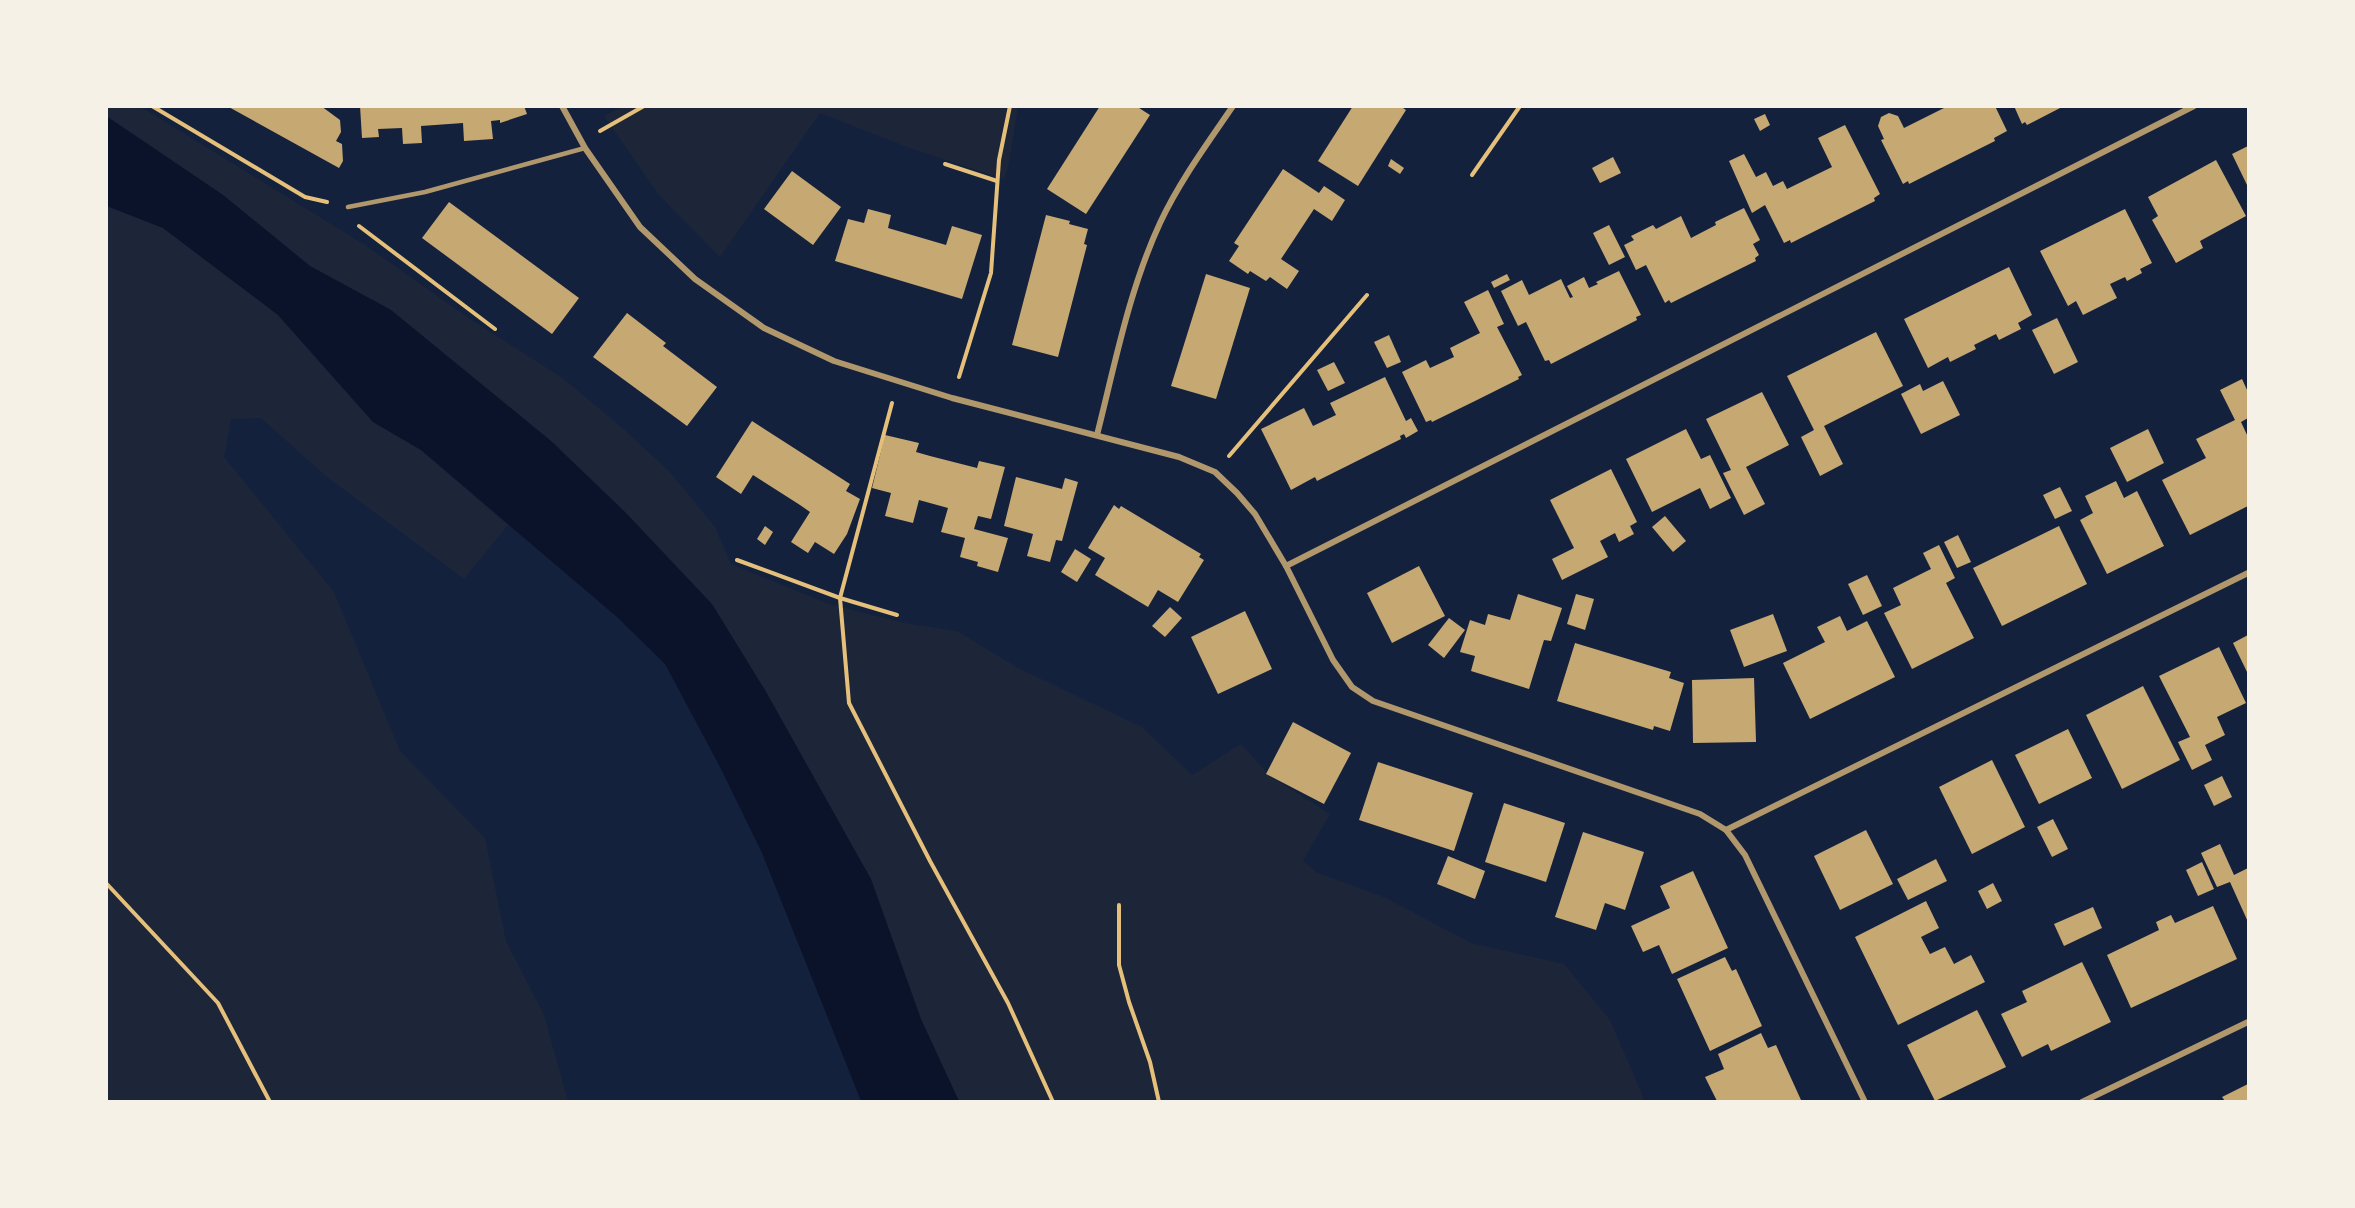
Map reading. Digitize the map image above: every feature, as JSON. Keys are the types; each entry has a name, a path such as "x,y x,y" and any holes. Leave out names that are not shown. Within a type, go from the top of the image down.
{"street":[{"path":"562,106 585,148 640,227 695,279 764,328 834,361 952,398 1179,457 1215,472 1255,514 1286,566 1333,660 1352,687 1373,701 1700,814 1726,830 1745,855 1865,1101"},
{"path":"1097,435 1132,294 1160,223 1195,162 1233,106"},
{"path":"1286,566 2194,106"},
{"path":"1726,830 2248,573"},
{"path":"2082,1101 2248,1022"}],"lane":[{"path":"348,207 425,192 585,148"}],"path":[{"path":"152,106 305,197 348,207 361,229 495,329"},
{"path":"581,141 644,106"},
{"path":"952,398 990,273 999,160 1010,106"},
{"path":"1472,175 1520,106"},
{"path":"945,164 997,180"},
{"path":"1215,472 1367,295"},
{"path":"899,381 840,598 849,703 930,861 1008,1003 1053,1101"},
{"path":"737,560 840,598 897,615"},
{"path":"106,883 218,1004 270,1101"},
{"path":"1119,905 1119,965 1150,1062 1159,1101"}],"shaded area":[{"path":"624,106 1018,107 1008,168 1004,179 907,147 820,113 720,257 659,195 604,116"},
{"path":"106,107 141,107 365,245 470,319 564,379 669,471 715,527 731,564 829,604 904,623 957,631 1018,668 1142,727 1192,775 1241,744 1270,776 1330,814 1303,861 1318,873 1386,898 1471,943 1564,964 1610,1020 1645,1101 905,1101 626,513 551,441 391,310 310,266 223,195 107,116"},
{"path":"106,116 223,195 310,266 391,310 551,441 627,514 712,604 765,690 871,879 921,1019 959,1101 861,1101 762,853 720,767 665,664 617,617 421,450 373,422 278,315 163,228 107,206"},
{"path":"106,206 163,228 278,315 373,422 421,450 508,525 464,579 327,477 261,418 231,419 224,457 334,592 400,751 485,838 506,941 544,1015 568,1101 107,1101"}],"building":[{"path":"227,106 321,106 340,120 341,132 336,141 342,144 343,161 339,168"},
{"path":"360,106 524,106 527,114 500,123 500,120 491,121 493,139 464,141 463,123 421,126 422,143 403,144 402,128 378,129 379,137 362,138"},
{"path":"1100,106 1136,106 1150,115 1086,214 1047,189"},
{"path":"1353,106 1400,106 1406,110 1358,186 1318,161"},
{"path":"1948,106 1995,106 2007,131 1994,138 1995,141 1909,184 1908,181 1903,184 1881,140 1884,139 1878,126 1881,117 1889,113 1898,116 1904,128"},
{"path":"2014,106 2064,106 2027,125 2025,122 2022,124"},
{"path":"1765,114 1770,125 1760,131 1754,119"},
{"path":"1845,125 1880,194 1874,198 1875,201 1791,243 1790,240 1784,243 1765,205 1752,213 1729,161 1744,154 1756,177 1766,172 1773,186 1783,181 1787,189 1832,167 1818,138"},
{"path":"2248,146 2248,187 2232,154"},
{"path":"1613,157 1621,173 1600,183 1592,168"},
{"path":"1391,159 1404,168 1400,174 1388,166"},
{"path":"2216,160 2246,216 2200,241 2203,248 2176,263 2152,220 2158,216 2148,197"},
{"path":"1283,169 1319,193 1324,186 1345,200 1332,221 1314,209 1281,259 1299,271 1287,289 1270,277 1266,281 1250,271 1248,274 1229,261 1239,246 1234,243"},
{"path":"792,171 841,207 813,245 764,209"},
{"path":"449,202 579,298 552,334 422,238"},
{"path":"1744,208 1760,240 1753,244 1759,255 1755,258 1756,261 1671,303 1669,300 1665,303 1646,265 1636,270 1624,245 1634,240 1631,236 1653,225 1656,229 1681,216 1691,238 1716,225 1715,222"},
{"path":"868,209 891,215 888,228 946,245 952,226 982,235 962,299 835,261 848,219 864,223"},
{"path":"2125,209 2152,263 2140,269 2142,273 2127,281 2125,277 2110,284 2117,298 2083,315 2076,301 2068,306 2040,251"},
{"path":"1046,215 1070,221 1069,224 1088,229 1084,244 1087,245 1058,357 1012,345"},
{"path":"1609,225 1625,257 1609,265 1593,233"},
{"path":"2009,267 2032,315 2018,323 2021,329 1999,340 1996,334 1974,345 1976,349 1950,362 1948,357 1928,368 1904,319"},
{"path":"1619,271 1641,315 1636,317 1637,320 1551,364 1549,360 1545,361 1526,322 1518,326 1501,291 1522,280 1529,295 1561,279 1570,298 1573,297 1567,286 1584,277 1589,288"},
{"path":"1206,274 1250,288 1216,399 1171,386"},
{"path":"1507,274 1510,280 1494,288 1491,282"},
{"path":"1488,290 1504,324 1497,327 1522,375 1518,377 1519,379 1475,401 1432,422 1431,420 1426,422 1402,372 1426,360 1430,368 1454,357 1450,348 1480,333 1464,302"},
{"path":"627,313 666,343 663,346 717,387 687,426 593,357"},
{"path":"2057,318 2078,362 2054,374 2032,330"},
{"path":"1876,332 1903,386 1824,426 1843,464 1820,476 1801,437 1814,430 1787,376"},
{"path":"1389,335 1401,362 1387,368 1374,342"},
{"path":"1334,362 1345,383 1328,391 1317,370"},
{"path":"1385,377 1406,421 1411,418 1418,431 1406,438 1404,434 1400,436 1401,439 1317,481 1315,477 1291,490 1261,429 1304,408 1313,426 1336,415 1330,403"},
{"path":"2242,379 2248,392 2248,418 2241,422 2248,437 2248,506 2190,535 2162,480 2206,458 2196,439 2235,420 2220,390"},
{"path":"1943,381 1960,415 1921,434 1901,394 1920,384 1923,391"},
{"path":"1762,392 1789,445 1746,467 1765,504 1744,515 1723,473 1731,470 1706,419"},
{"path":"752,421 850,484 846,491 860,499 847,534 834,554 815,542 808,553 791,542 810,512 800,505 753,475 741,494 716,477"},
{"path":"1686,429 1701,459 1710,455 1731,498 1710,509 1700,488 1652,512 1626,459"},
{"path":"2148,429 2164,463 2127,482 2110,448"},
{"path":"885,435 919,443 916,452 930,456 977,468 979,461 1005,467 991,519 978,516 974,529 1008,538 998,572 977,566 978,562 960,557 965,538 941,532 948,508 919,500 913,523 885,516 891,493 872,488"},
{"path":"1611,469 1637,522 1630,526 1634,534 1619,542 1615,533 1600,541 1608,557 1562,580 1552,559 1574,548 1550,500"},
{"path":"1016,477 1062,489 1065,478 1078,482 1062,541 1056,540 1050,562 1027,556 1033,534 1004,526"},
{"path":"2116,481 2124,498 2137,491 2164,546 2107,574 2080,520 2093,513 2085,496"},
{"path":"2060,487 2072,511 2055,519 2043,495"},
{"path":"1114,505 1119,509 1121,506 1201,554 1199,557 1204,560 1178,602 1158,590 1148,607 1095,575 1105,558 1088,548"},
{"path":"1665,516 1686,541 1673,552 1652,527"},
{"path":"765,526 773,532 765,545 757,539"},
{"path":"2059,526 2087,584 2002,626 1973,568"},
{"path":"1958,535 1971,562 1957,568 1944,542"},
{"path":"1939,545 1955,578 1946,583 1974,638 1912,669 1884,613 1901,605 1893,588 1931,569 1923,553"},
{"path":"1075,549 1091,559 1077,582 1061,572"},
{"path":"1419,566 1445,616 1392,643 1367,593"},
{"path":"1867,575 1882,606 1863,615 1848,584"},
{"path":"1518,594 1562,608 1551,641 1544,640 1529,689 1471,671 1475,656 1460,652 1470,620 1485,625 1488,614 1510,620"},
{"path":"1576,594 1594,599 1585,630 1567,624"},
{"path":"1170,607 1182,618 1165,637 1152,626"},
{"path":"1245,611 1272,669 1218,694 1191,637"},
{"path":"1773,614 1787,651 1744,667 1730,630"},
{"path":"1840,616 1847,631 1867,621 1895,677 1810,719 1783,663 1825,642 1817,627"},
{"path":"1449,618 1465,630 1444,658 1428,645"},
{"path":"2248,635 2248,674 2233,643"},
{"path":"1575,643 1671,672 1669,678 1684,683 1670,731 1654,726 1653,730 1557,701"},
{"path":"2219,647 2246,703 2217,717 2225,735 2205,745 2212,760 2192,770 2178,742 2190,737 2159,676"},
{"path":"1754,678 1756,742 1693,743 1692,680"},
{"path":"2143,686 2180,760 2122,789 2086,715"},
{"path":"1293,722 1351,753 1324,804 1266,774"},
{"path":"2068,729 2092,778 2039,804 2015,755"},
{"path":"1992,760 2025,827 1972,854 1939,787"},
{"path":"1378,762 1473,793 1454,851 1359,820"},
{"path":"2222,776 2232,797 2214,806 2204,785"},
{"path":"1504,803 1565,823 1546,882 1485,862"},
{"path":"2053,819 2068,849 2052,857 2037,827"},
{"path":"1866,830 1893,884 1840,910 1814,856"},
{"path":"1583,832 1644,852 1625,910 1605,903 1596,930 1555,917"},
{"path":"2220,844 2234,875 2248,868 2248,922 2230,882 2217,887 2201,853"},
{"path":"1448,856 1485,871 1475,899 1437,884"},
{"path":"1936,859 1947,881 1908,900 1897,879"},
{"path":"2202,862 2214,889 2198,896 2186,870"},
{"path":"1693,871 1728,948 1672,974 1659,945 1643,952 1631,926 1670,908 1660,886"},
{"path":"1993,883 2002,901 1987,909 1978,891"},
{"path":"1926,901 1939,928 1921,937 1930,954 1945,947 1954,964 1971,955 1985,982 1898,1025 1855,937"},
{"path":"2213,906 2237,959 2131,1008 2107,955 2159,930 2156,922 2171,915 2175,923"},
{"path":"2093,907 2102,928 2064,946 2054,924"},
{"path":"1725,957 1732,971 1736,969 1762,1026 1710,1051 1677,979"},
{"path":"2082,962 2111,1022 2051,1051 2048,1044 2022,1057 2001,1014 2027,1002 2022,991"},
{"path":"1977,1010 2006,1067 1935,1101 1907,1045"},
{"path":"1761,1033 1768,1048 1776,1045 1801,1100 1717,1101 1705,1077 1724,1069 1718,1054"},
{"path":"2248,1084 2248,1101 2225,1101 2222,1097"}]}
